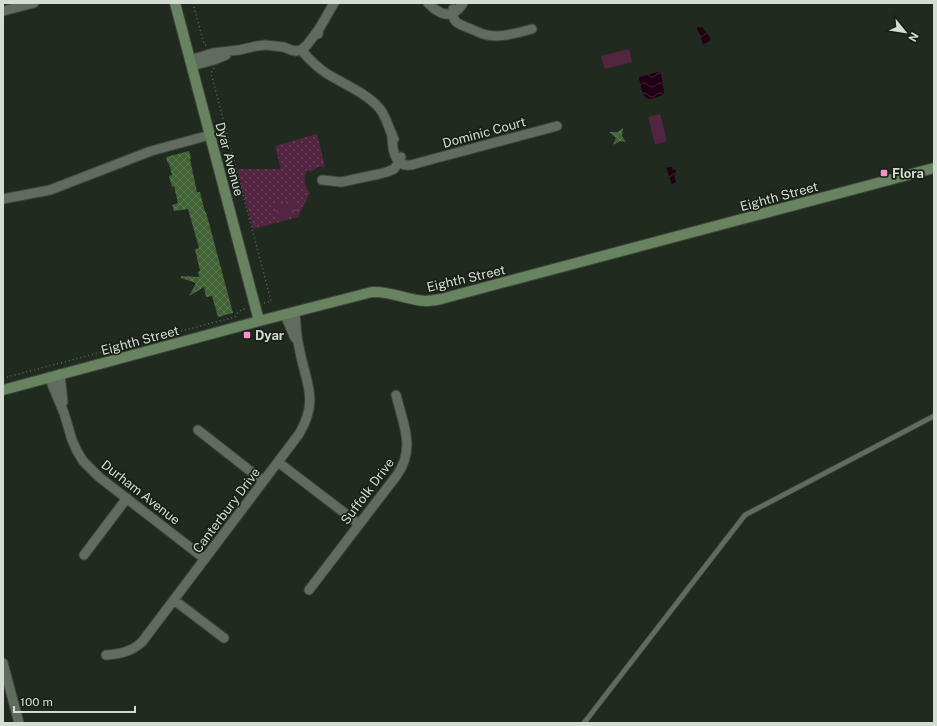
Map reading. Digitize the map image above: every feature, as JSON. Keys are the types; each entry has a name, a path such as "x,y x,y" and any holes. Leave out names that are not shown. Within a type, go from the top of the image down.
{"street":[{"path":"3,11 34,3"},
{"name":"Dyar Avenue","path":"175,3 259,321"},
{"path":"302,54 334,3"},
{"path":"428,3 446,9 455,9 463,3"},
{"path":"455,9 464,26 477,32 492,36 532,29"},
{"path":"191,63 257,46 284,47 302,54 325,72 368,97 381,110 385,117 396,144 399,160 379,174 341,182 322,180"},
{"name":"Dominic Court","path":"399,160 418,163 557,126"},
{"path":"3,199 50,190 151,151 210,135"},
{"name":"Eighth Street","path":"3,390 372,292 386,292 424,301 441,299 934,168"},
{"name":"Canterbury Drive","path":"295,312 298,347"},
{"name":"Canterbury Drive","path":"106,655 130,651 142,642 299,434 307,419 310,402 309,392 298,347 285,315"},
{"name":"Durham Avenue","path":"60,374 64,413"},
{"name":"Durham Avenue","path":"49,377 64,413 72,440 83,461 99,477 205,559"},
{"name":"Suffolk Drive","path":"309,590 397,475 405,462 408,444 396,395"},
{"path":"198,430 264,480"},
{"path":"278,462 359,524"},
{"path":"84,555 127,498"},
{"path":"174,600 224,638"},
{"path":"3,664 18,723"}],"lane":[{"path":"584,723 745,515 934,416"}],"path":[{"path":"3,378 235,317 239,311 271,301 211,73 214,67 211,47 209,48 204,44 193,3"}],"green space":[{"path":"629,49 632,62 605,69 601,56"},
{"path":"660,114 667,141 655,145 648,117"},
{"path":"317,134 325,167 314,169 311,172 307,170 305,182 306,188 310,193 298,217 253,229 238,169 281,169 275,146"},
{"path":"287,201 295,201 297,214 278,221 275,205"}],"water":[{"path":"700,26 710,38 705,46 697,28"},
{"path":"658,72 661,73 664,93 663,95 655,98 647,98 642,91 639,77"},
{"path":"671,166 673,170 675,169 677,174 674,175 676,183 672,185 666,167"}],"building":[{"path":"623,128 622,136 626,142 620,141 613,145 616,138 609,132 618,132"},
{"path":"189,151 197,192 200,192 206,212 233,313 218,317 212,296 206,297 204,287 189,296 196,283 181,278 181,276 199,277 198,272 200,271 195,249 199,248 188,209 174,211 172,205 178,203 174,186 172,187 169,176 172,175 166,157"}],"place":[{"name":"Flora","path":"884,173"},
{"name":"Dyar","path":"247,335"}]}
